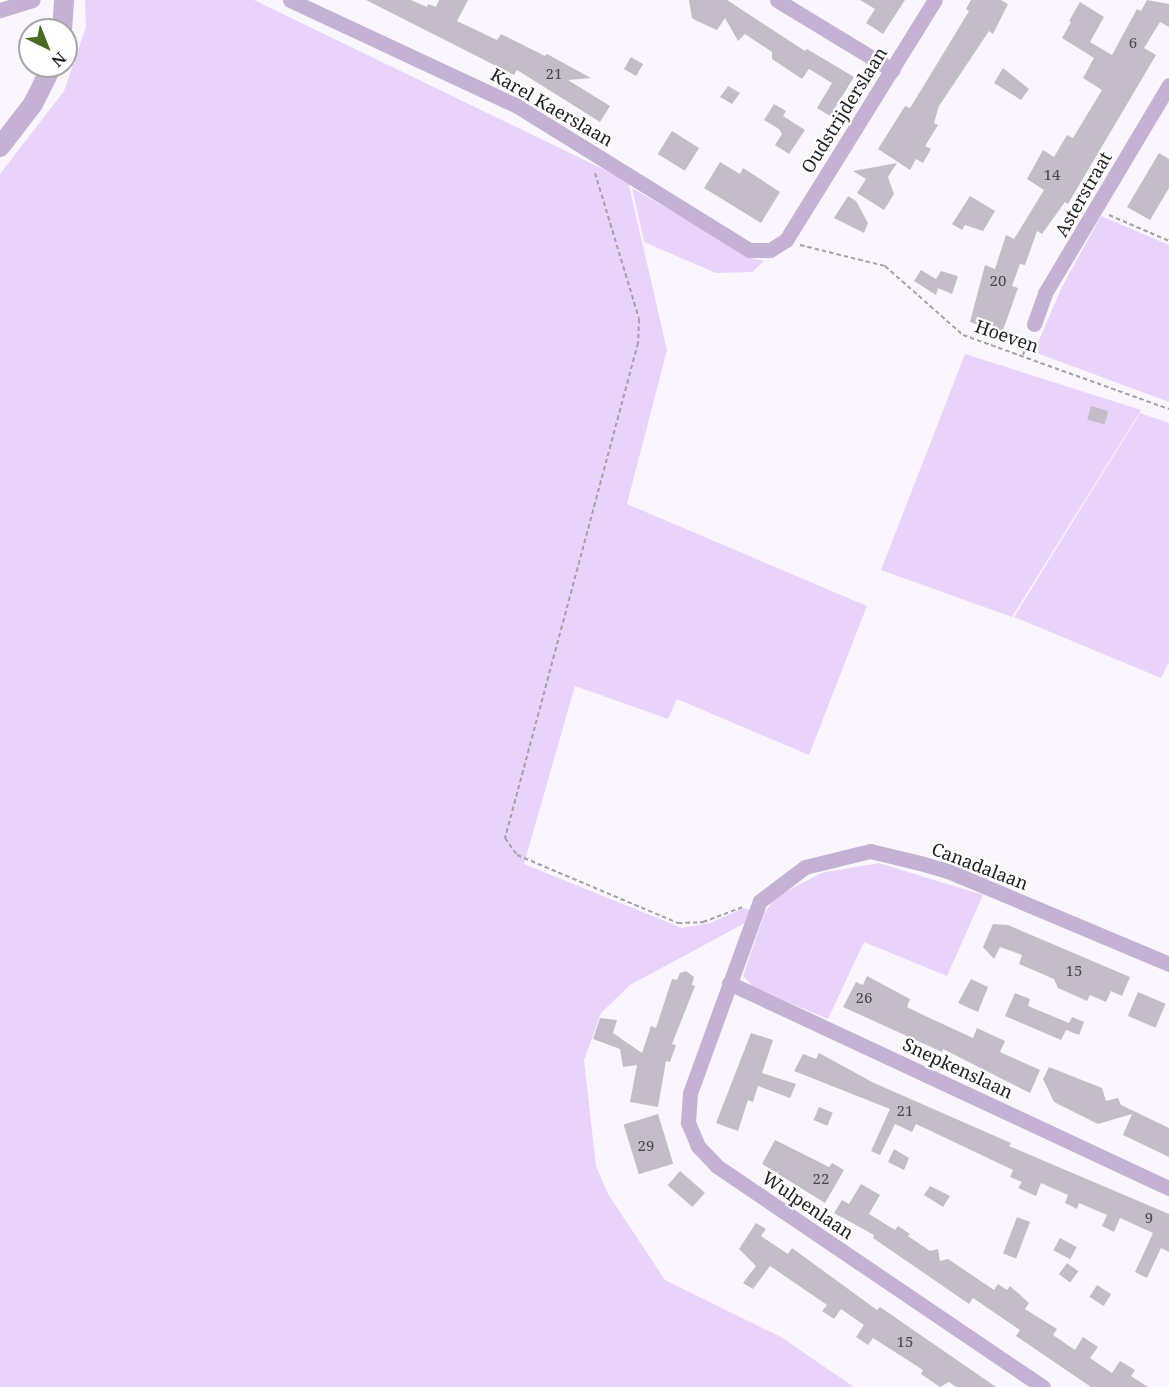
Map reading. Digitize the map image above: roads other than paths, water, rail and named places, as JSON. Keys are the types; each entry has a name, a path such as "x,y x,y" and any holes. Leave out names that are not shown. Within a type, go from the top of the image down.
{"street":[{"path":"0,10 33,0"},
{"path":"63,18 64,0"},
{"name":"Karel Kaerslaan","path":"290,0 518,106 749,250 770,250 786,240"},
{"path":"777,0 892,70"},
{"name":"Oudstrijderslaan","path":"786,240 935,0"},
{"path":"0,147 33,104 46,78"},
{"name":"Asterstraat","path":"1034,324 1045,293 1169,85"},
{"name":"Canadalaan","path":"729,983 760,901 805,867 870,851 948,871 1169,964"},
{"name":"Snepkenslaan","path":"729,983 1169,1188"},
{"name":"Wulpenlaan","path":"729,983 690,1093 688,1122 698,1146 726,1173 1043,1387"}]}
